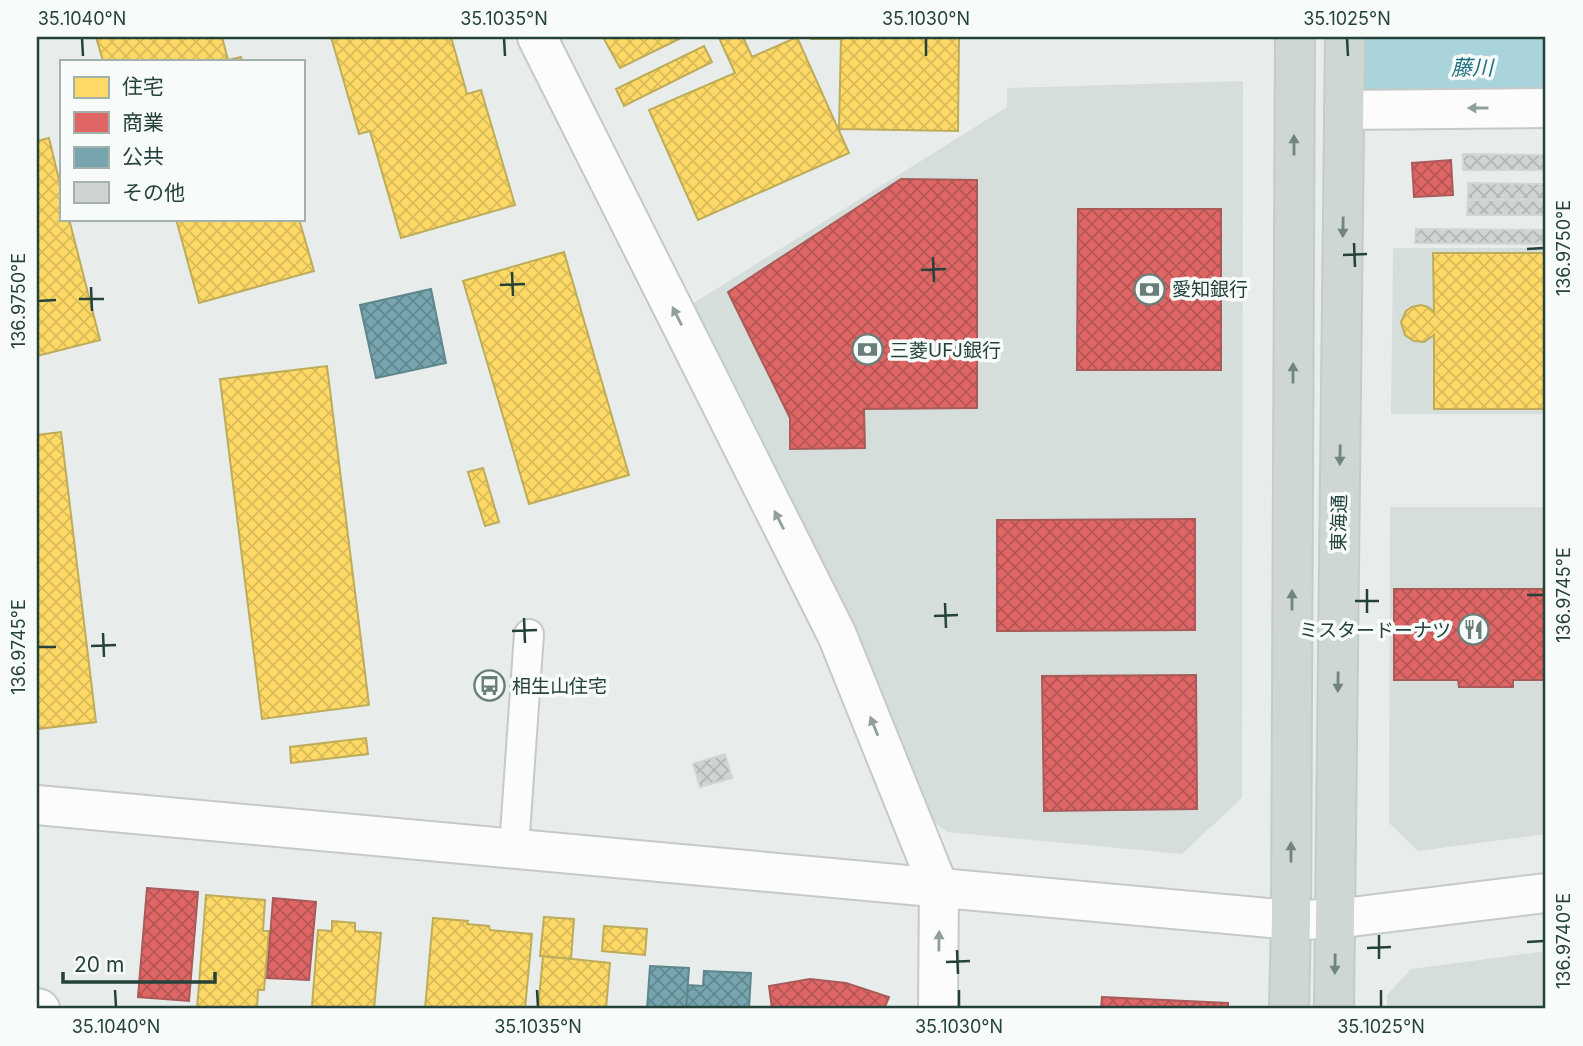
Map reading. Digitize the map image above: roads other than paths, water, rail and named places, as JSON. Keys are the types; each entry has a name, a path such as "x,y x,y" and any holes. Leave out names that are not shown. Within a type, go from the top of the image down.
{"main road":[{"path":"1289,1009 1295,37"},
{"name":"東海通","path":"1334,1009 1345,37"}],"street":[{"path":"537,37 837,635 939,888 938,1009"},
{"path":"1344,110 1546,108"},
{"path":"37,805 1291,920 1335,919 1546,893"}],"lane":[{"path":"514,848 529,634"}],"waterway":[{"name":"藤川","path":"1397,66 1546,67"}],"place":[{"name":"愛知銀行","path":"1149,289"},
{"name":"三菱UFJ銀行","path":"867,350"},
{"name":"ミスタードーナツ","path":"1474,630"},
{"name":"相生山住宅","path":"489,686"}]}
